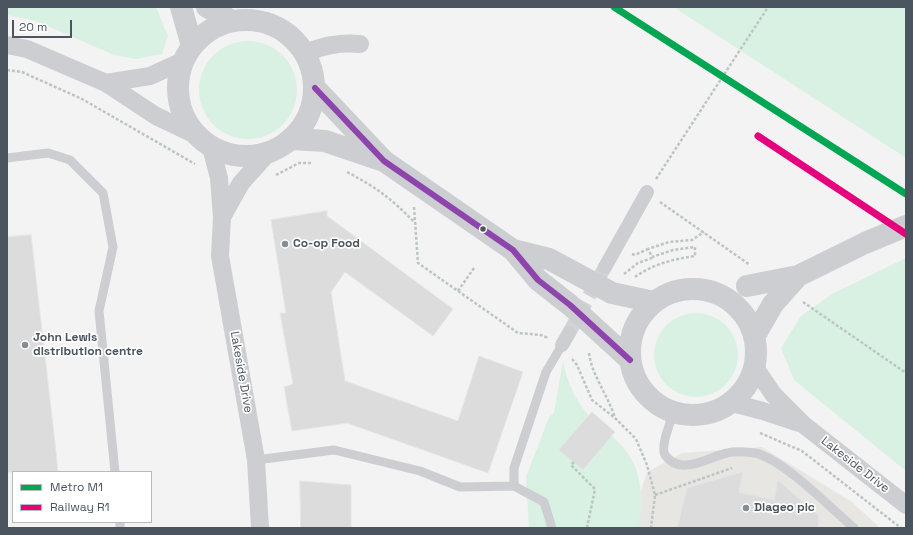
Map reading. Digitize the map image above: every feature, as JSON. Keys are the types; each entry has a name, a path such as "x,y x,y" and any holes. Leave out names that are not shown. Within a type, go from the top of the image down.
{"street":[{"path":"181,7 187,54 177,88 180,106 187,123 203,141"},
{"path":"207,7 232,21"},
{"path":"7,45 27,49 106,83 156,116 228,154 248,156 269,152 292,139 308,117 315,88 312,72 305,54 293,39 277,28 254,20 232,21 209,31 187,54 150,76 106,83"},
{"path":"305,54 324,46 345,43 360,44"},
{"path":"315,88 384,161 513,250 538,280 570,304 630,360"},
{"path":"292,139 325,141 384,161"},
{"name":"Lakeside Drive","path":"203,141 219,178 222,217 220,256 256,460 260,528"},
{"name":"Lakeside Drive","path":"222,217 241,183 269,152"},
{"path":"605,268 647,192"},
{"path":"708,291 728,300 740,308 750,323 756,349 754,366 746,387 732,403 712,413 691,415 674,411 658,404 649,397 636,379 630,360 631,338 642,313 654,302 666,295 687,289 708,291 747,286 798,276 864,243 906,226"},
{"path":"513,250 549,259 612,293 654,302"},
{"path":"754,337 773,304 798,276"},
{"name":"Lakeside Drive","path":"754,366 774,394 804,425 906,505"},
{"name":"Lakeside Drive","path":"732,403 764,411 804,425"}],"lane":[{"path":"7,158 48,153 70,160 103,193 113,247 99,311 115,471"},
{"path":"514,486 514,468 546,372 566,339"},
{"path":"674,411 663,448 665,455 677,464 694,465 729,452 755,453 783,467 854,528"},
{"path":"256,460 334,450 420,471 460,487 514,486 544,502 552,528"}],"path":[{"path":"635,255 669,242 692,240 704,232 647,192 752,34 768,7"},
{"path":"7,70 22,72 82,100 162,144 201,168"},
{"path":"275,176 299,163 318,163"},
{"path":"343,170 376,187 395,202 415,223"},
{"path":"413,180 418,262 518,334 541,335 566,339 592,400 616,418 636,439 647,466 655,495 651,528"},
{"path":"619,278 638,263 673,250 695,247 695,256 661,263 644,270 629,281"},
{"path":"648,249 652,258"},
{"path":"458,291 474,268"},
{"path":"589,347 591,367 610,401 616,418"},
{"path":"760,433 802,451 901,528"},
{"path":"574,462 572,465 594,489 587,528"}],"shaded area":[{"path":"762,447 852,502 880,528 629,528 647,472 682,453"}],"green space":[{"path":"7,7 156,7 168,36 162,54 136,59 114,55 36,21 7,15"},
{"path":"906,7 906,158 675,8"},
{"path":"248,41 267,45 283,55 293,71 297,90 293,109 283,125 267,135 248,139 229,135 213,125 203,109 199,90 203,71 213,55 229,45"},
{"path":"906,258 906,471 794,380 781,348 801,316 832,294"},
{"path":"688,313 704,313 720,320 731,331 738,347 738,363 735,371 726,385 720,390 704,397 688,397 672,390 661,379 654,363 654,347 661,331 672,320"},
{"path":"563,361 569,383 584,410 624,448 633,462 639,478 641,495 639,528 529,528 526,477 549,417 554,413"}],"building":[{"path":"327,211 327,216 453,309 433,336 345,272 331,292 345,381 458,421 479,356 523,372 488,473 347,423 292,431 284,387 293,384 280,313 286,313 271,220"},
{"name":"John Lewis distribution centre","path":"31,235 58,471 7,472 7,237"},
{"path":"592,412 615,432 583,470 559,450"},
{"name":"Diageo plc","path":"743,472 739,492 774,500 778,480 819,516 818,528 677,528 687,488"},
{"path":"300,481 351,485 351,528 301,528"}],"tunnel":[{"path":"569,333 605,267"}],"railway":[{"path":"758,136 906,234"}],"metro line":[{"name":"M1","path":"614,7 906,194"}],"rail line":[{"name":"R1","path":"758,136 906,234"}],"transit line":[{"path":"315,88 384,161 513,250 538,280 570,305 630,360"}],"place":[{"name":"Co-op Food","path":"285,244"},
{"name":"John Lewis distribution centre","path":"25,345"},
{"name":"Diageo plc","path":"746,508"}]}
